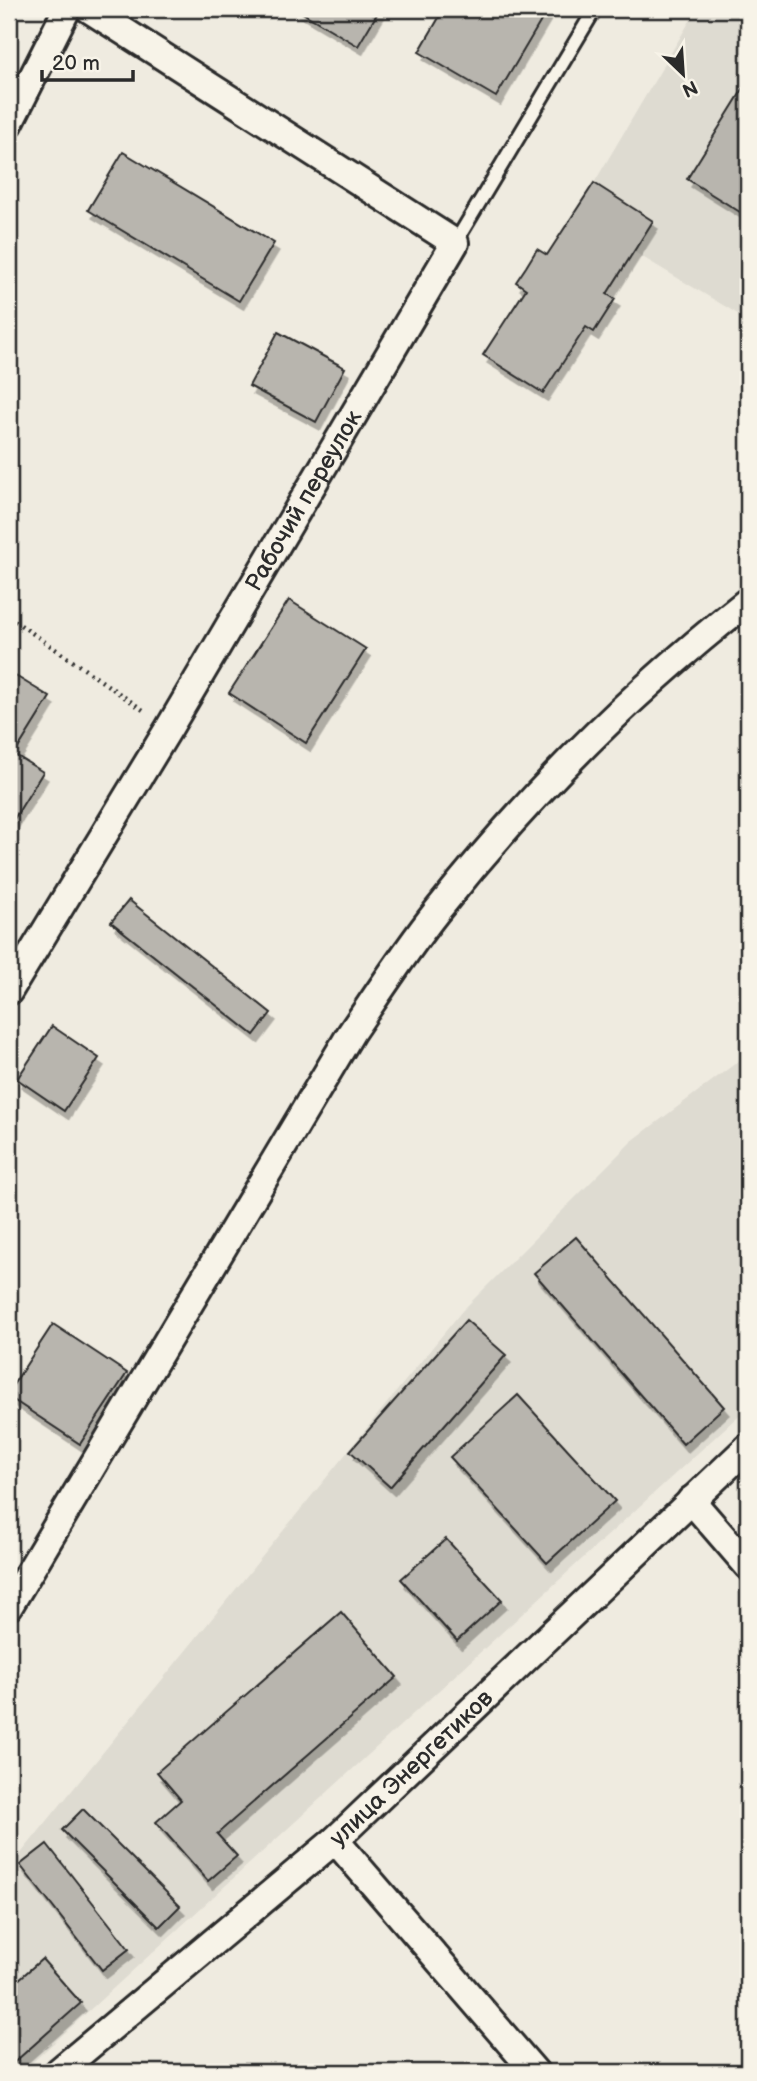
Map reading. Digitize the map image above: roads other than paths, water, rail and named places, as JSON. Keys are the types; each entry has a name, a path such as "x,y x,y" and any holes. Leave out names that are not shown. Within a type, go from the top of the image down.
{"street":[{"path":"9,124 67,9"},
{"path":"89,9 455,243"},
{"name":"Рабочий переулок","path":"9,991 169,728 455,243"},
{"path":"9,1606 351,1033 392,972 437,911 530,801 657,677 748,601"},
{"name":"улица Энергетиков","path":"58,2072 335,1840 748,1447"},
{"path":"691,1500 748,1566"},
{"path":"335,1840 536,2072"}],"lane":[{"name":"Рабочий переулок","path":"455,243 595,9"}]}
